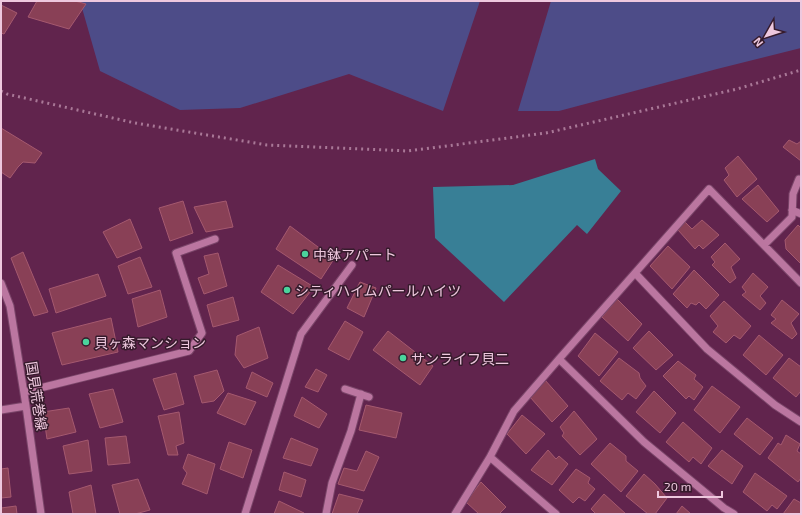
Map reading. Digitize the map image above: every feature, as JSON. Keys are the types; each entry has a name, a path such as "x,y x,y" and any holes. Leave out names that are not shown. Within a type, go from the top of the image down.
{"street":[{"path":"764,245 792,217 793,194 798,179"},
{"path":"455,514 490,457 514,411 709,189 801,283"},
{"path":"792,210 801,214"},
{"path":"24,392 189,351 202,333 176,253 215,239"},
{"path":"245,514 301,334 352,265"},
{"path":"635,274 707,348 775,405 801,422"},
{"name":"国見荒巻線","path":"1,283 10,306 41,514"},
{"path":"559,359 644,442 724,508 734,514"},
{"path":"345,389 369,397"},
{"path":"326,514 332,482 351,431 361,394"},
{"path":"1,410 26,406"},
{"path":"490,457 556,514"}],"shaded area":[{"path":"80,1 480,1 443,111 349,74 240,108 180,110 100,71"},
{"path":"551,1 801,1 801,48 559,111 518,111"}],"water":[{"path":"595,159 598,169 621,191 587,234 577,225 504,302 435,238 433,187 513,185"}],"building":[{"path":"37,1 75,1 86,4 69,29 28,17"},
{"path":"1,5 17,13 4,34 1,33"},
{"path":"1,128 42,153 35,163 23,162 10,178 1,172"},
{"path":"789,140 797,144 801,141 801,161 783,147"},
{"path":"738,156 757,179 737,197 724,180 729,175 725,168"},
{"path":"758,185 779,211 767,222 742,199"},
{"path":"183,201 193,233 170,241 159,208"},
{"path":"226,201 233,227 206,232 194,207"},
{"path":"130,219 142,248 117,258 103,232"},
{"path":"702,220 719,235 703,249 699,245 695,249 678,230 685,222 692,229"},
{"path":"798,225 801,228 801,264 786,249 785,240"},
{"name":"中鉢アパート","path":"290,226 334,259 321,279 276,249"},
{"path":"725,243 740,259 731,267 736,278 730,283 712,265 715,262 711,257"},
{"path":"668,246 690,267 672,289 650,266"},
{"path":"23,252 48,312 34,316 11,258"},
{"path":"218,253 227,286 204,294 198,278 209,274 204,256"},
{"path":"140,257 152,287 128,294 118,266"},
{"name":"シティハイムパールハイツ","path":"278,265 314,287 293,314 261,292"},
{"path":"694,270 719,295 706,309 699,302 696,305 691,303 687,308 673,294"},
{"path":"753,273 768,287 760,296 766,303 760,310 742,295 746,292 742,287"},
{"path":"98,274 106,296 56,313 49,289"},
{"path":"360,282 376,288 364,317 347,308"},
{"path":"160,290 167,317 138,327 132,299"},
{"path":"233,297 239,320 213,327 207,305"},
{"path":"617,299 642,324 628,341 602,317"},
{"path":"782,300 799,314 791,323 797,334 792,339 771,323 776,319 771,315"},
{"path":"724,301 751,326 740,339 734,335 726,343 713,332 718,326 710,316"},
{"name":"貝ヶ森マンション","path":"111,318 118,352 62,365 52,333"},
{"path":"345,321 363,332 349,360 328,349"},
{"path":"259,327 268,358 244,368 235,355 237,336"},
{"name":"サンライフ貝二","path":"388,331 433,366 420,385 373,350"},
{"path":"649,331 673,355 656,370 633,348"},
{"path":"595,333 618,352 599,376 578,356"},
{"path":"759,335 783,355 766,375 743,355"},
{"path":"619,358 639,373 640,378 646,386 636,399 628,393 622,400 600,381"},
{"path":"789,358 801,367 801,391 796,397 773,378"},
{"path":"678,361 696,375 694,379 703,387 694,400 689,396 686,399 663,376"},
{"path":"316,369 327,375 318,392 305,387"},
{"path":"217,370 224,391 214,401 202,403 194,376"},
{"path":"252,372 273,383 267,397 246,388"},
{"path":"176,373 184,404 164,410 153,379"},
{"path":"545,380 568,406 552,422 530,397"},
{"path":"712,386 740,407 720,433 694,410"},
{"path":"113,389 123,422 100,428 89,394"},
{"path":"654,391 676,413 660,433 636,412"},
{"path":"228,393 256,402 245,425 217,413"},
{"path":"302,397 327,414 319,428 294,416"},
{"path":"366,405 402,413 396,438 359,430"},
{"path":"69,408 76,432 47,439 43,412"},
{"path":"574,411 597,439 580,455 562,436 564,433 560,427"},
{"path":"179,412 184,443 176,446 178,455 168,455 158,416"},
{"path":"522,415 545,434 526,454 507,434"},
{"path":"747,418 773,438 760,455 734,434"},
{"path":"683,422 712,448 701,464 693,457 689,462 666,442"},
{"path":"786,435 800,444 797,451 801,454 801,478 798,482 768,458 778,443 781,445"},
{"path":"126,436 130,463 108,465 105,438"},
{"path":"291,438 318,449 311,466 283,458"},
{"path":"88,440 92,471 69,474 63,446"},
{"path":"229,442 252,450 243,478 220,469"},
{"path":"610,443 626,456 626,461 638,471 621,492 591,464"},
{"path":"548,450 556,459 559,456 568,464 552,485 531,470"},
{"path":"722,450 743,466 732,484 708,466"},
{"path":"366,451 379,457 364,491 338,484 344,468 357,471"},
{"path":"188,454 215,464 207,494 182,484 187,473 183,468"},
{"path":"8,468 11,497 1,498 1,469"},
{"path":"576,469 590,478 588,483 595,489 585,501 579,497 573,503 559,490"},
{"path":"284,472 306,480 301,497 279,490"},
{"path":"755,473 787,496 777,509 772,505 767,511 743,492"},
{"path":"644,474 667,498 655,514 648,514 626,496"},
{"path":"138,479 150,510 135,514 120,514 112,485"},
{"path":"481,482 506,507 499,514 479,514 466,502"},
{"path":"91,485 96,514 73,514 69,492"},
{"path":"339,494 363,500 357,514 332,514"},
{"path":"604,494 626,514 596,514 591,509"},
{"path":"794,499 801,503 801,514 783,514"},
{"path":"279,501 304,513 274,514"},
{"path":"16,506 17,514 1,514 1,508"},
{"path":"682,506 691,514 676,514"}],"railway":[{"path":"1,91 7,94 135,123 267,145 408,151 546,133 737,89 801,70"}],"place":[{"name":"中鉢アパート","path":"305,254"},
{"name":"シティハイムパールハイツ","path":"287,290"},
{"name":"貝ヶ森マンション","path":"86,342"},
{"name":"サンライフ貝二","path":"403,358"}]}
